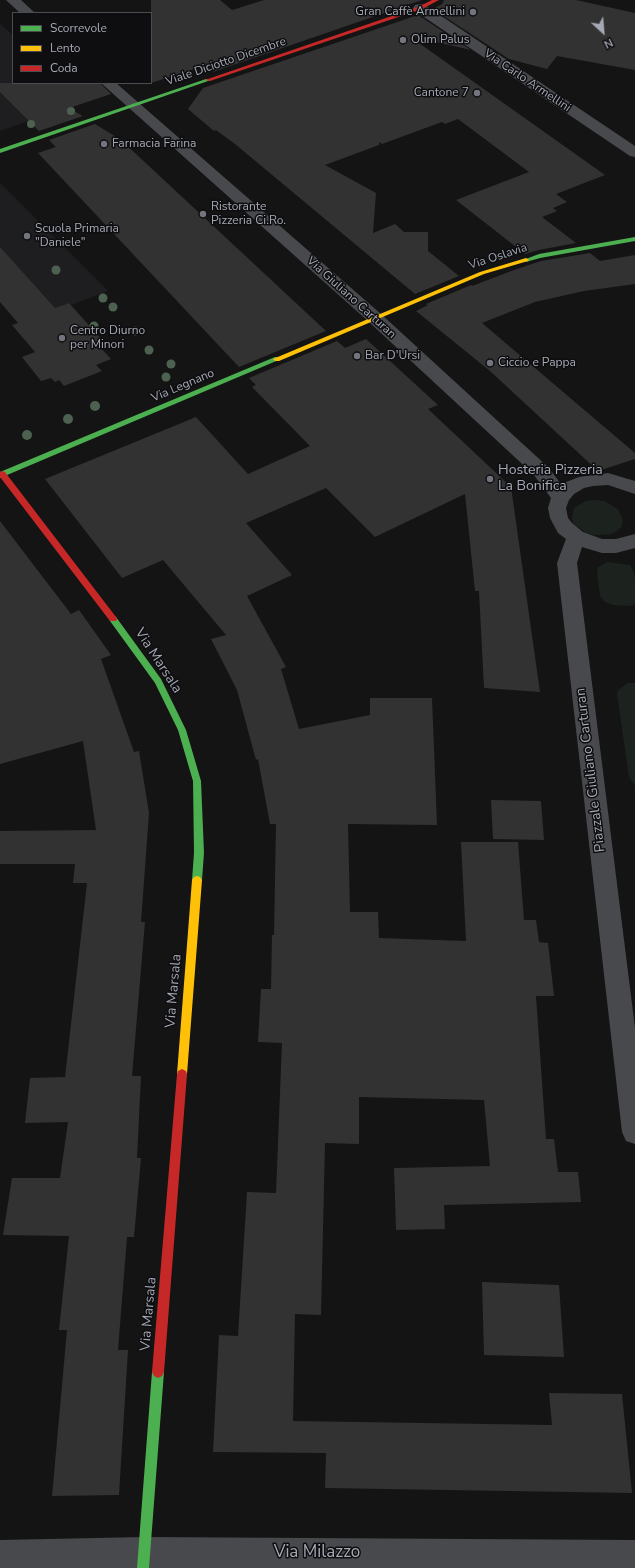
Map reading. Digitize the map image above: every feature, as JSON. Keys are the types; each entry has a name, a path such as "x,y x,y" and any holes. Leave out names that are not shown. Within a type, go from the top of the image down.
{"street":[{"path":"13,0 27,12"},
{"name":"Viale Diciotto Dicembre","path":"0,151 420,8 436,0"},
{"name":"Via Carlo Armellini","path":"420,8 635,153"},
{"name":"Via Giuliano Carturan","path":"109,84 375,318 541,471 551,482 560,498"},
{"name":"Via Oslavia","path":"375,318 482,273 509,264 568,250 635,239"},
{"name":"Via Legnano","path":"1,475 375,318"},
{"name":"Via Marsala","path":"1,475 125,635 158,681 182,730 197,781 199,853 144,1560"},
{"path":"635,488 624,483 608,479 579,483 567,489 560,498 557,508 559,518 566,528 576,537 602,546 616,546 635,541"},
{"name":"Piazzale Giuliano Carturan","path":"576,537 567,563 627,1004 635,1132"},
{"name":"Via Milazzo","path":"0,1555 144,1560 635,1555"}],"shaded area":[{"path":"0,24 12,34 12,84 88,101 0,131"},
{"name":"Scuola Primaria \"Daniele\"","path":"0,183 108,291 71,305 69,303 55,308 37,289 0,303"},
{"path":"586,501 604,501 618,509 623,520 622,526 617,531 611,534 594,535 586,533 574,524 572,519 574,508"},
{"path":"607,562 630,565 635,579 635,603 632,606 613,605 605,602 600,596 597,572 598,567"},
{"path":"628,683 635,683 635,786 629,777 617,694 618,690"}],"building":[{"path":"151,0 220,0 232,10 264,0 422,0 213,72 222,60 152,83"},
{"path":"444,0 576,0 635,13 635,70 557,56 547,69 509,59 433,9 442,4"},
{"path":"418,15 471,50 409,36 605,175 556,194 567,202 553,208 557,211 542,217 576,243 525,254 456,200 529,172 458,119 445,124 442,122 382,144 379,142 379,145 325,165 376,193 373,233 395,224 404,232 428,232 428,251 459,276 415,294 235,144 216,130 214,131 188,109 203,88"},
{"path":"0,83 101,84 111,94 69,108 83,116 39,131 0,92"},
{"path":"95,124 121,140 326,331 239,367 38,153 56,147 49,140"},
{"name":"Centro Diurno per Minori","path":"0,247 55,308 69,303 105,343 99,346 111,359 96,365 102,371 64,386 59,380 55,382 51,378 41,381 22,357 35,352 12,325 18,323 0,302"},
{"path":"590,253 600,261 635,255 635,284 584,291 535,302 482,323 635,453 635,459 598,471 490,371 416,311 428,305 426,304 471,285 472,286 541,261"},
{"path":"366,339 438,405 428,409 511,487 540,692 484,688 479,591 475,591 465,494 375,537 326,488 246,523 292,575 247,596 286,667 281,669 299,729 370,715 370,698 432,698 437,825 348,824 350,912 378,912 379,938 466,941 461,842 518,842 524,920 536,920 539,942 548,943 554,996 536,996 546,1139 554,1139 558,1172 578,1172 581,1202 444,1205 445,1229 396,1230 394,1168 490,1166 484,1100 359,1097 359,1144 325,1143 321,1315 295,1314 293,1421 552,1425 549,1393 622,1394 632,1493 325,1488 326,1453 213,1452 219,1335 238,1336 247,1192 276,1193 282,1043 258,1042 261,989 271,989 272,935 274,935 276,824 270,824 258,759 256,760 237,690 211,639 226,635 163,560 122,578 45,479 196,417 248,474 310,446 252,387 256,385 249,378 337,341 345,348"},
{"path":"0,521 71,614 79,610 111,655 101,659 134,752 139,751 149,813 141,922 145,922 132,1076 141,1076 137,1158 141,1158 134,1237 127,1237 118,1350 128,1350 119,1495 52,1496 67,1330 59,1330 69,1236 3,1235 12,1178 60,1178 68,1122 25,1123 30,1078 65,1077 87,883 73,883 75,864 0,864 0,831 96,830 83,741 0,764"},
{"path":"491,800 541,801 544,840 493,839"},
{"path":"482,1282 559,1285 564,1357 484,1355"}],"traffic: fast":[{"path":"0,151 208,80"},
{"path":"526,260 539,256 635,239"},
{"path":"0,475 277,359"},
{"path":"113,619 158,681 182,730 197,781 199,853 197,880"},
{"path":"143,1568 158,1372"}],"traffic: slow":[{"path":"277,359 482,273 526,260"},
{"path":"182,1074 197,880"}],"traffic: jam":[{"path":"208,80 420,8 436,0"},
{"path":"2,474 113,619"},
{"path":"158,1372 182,1074"}],"place":[{"name":"Gran Caffè Armellini","path":"473,12"},
{"name":"Olim Palus","path":"403,40"},
{"name":"Cantone 7","path":"477,93"},
{"name":"Farmacia Farina","path":"104,144"},
{"name":"Ristorante Pizzeria Ci.Ro.","path":"203,214"},
{"name":"Scuola Primaria \"Daniele\"","path":"27,236"},
{"name":"Centro Diurno per Minori","path":"62,338"},
{"name":"Bar D'Ursi","path":"357,356"},
{"name":"Ciccio e Pappa","path":"490,363"},
{"name":"Hosteria Pizzeria La Bonifica","path":"490,479"}]}
